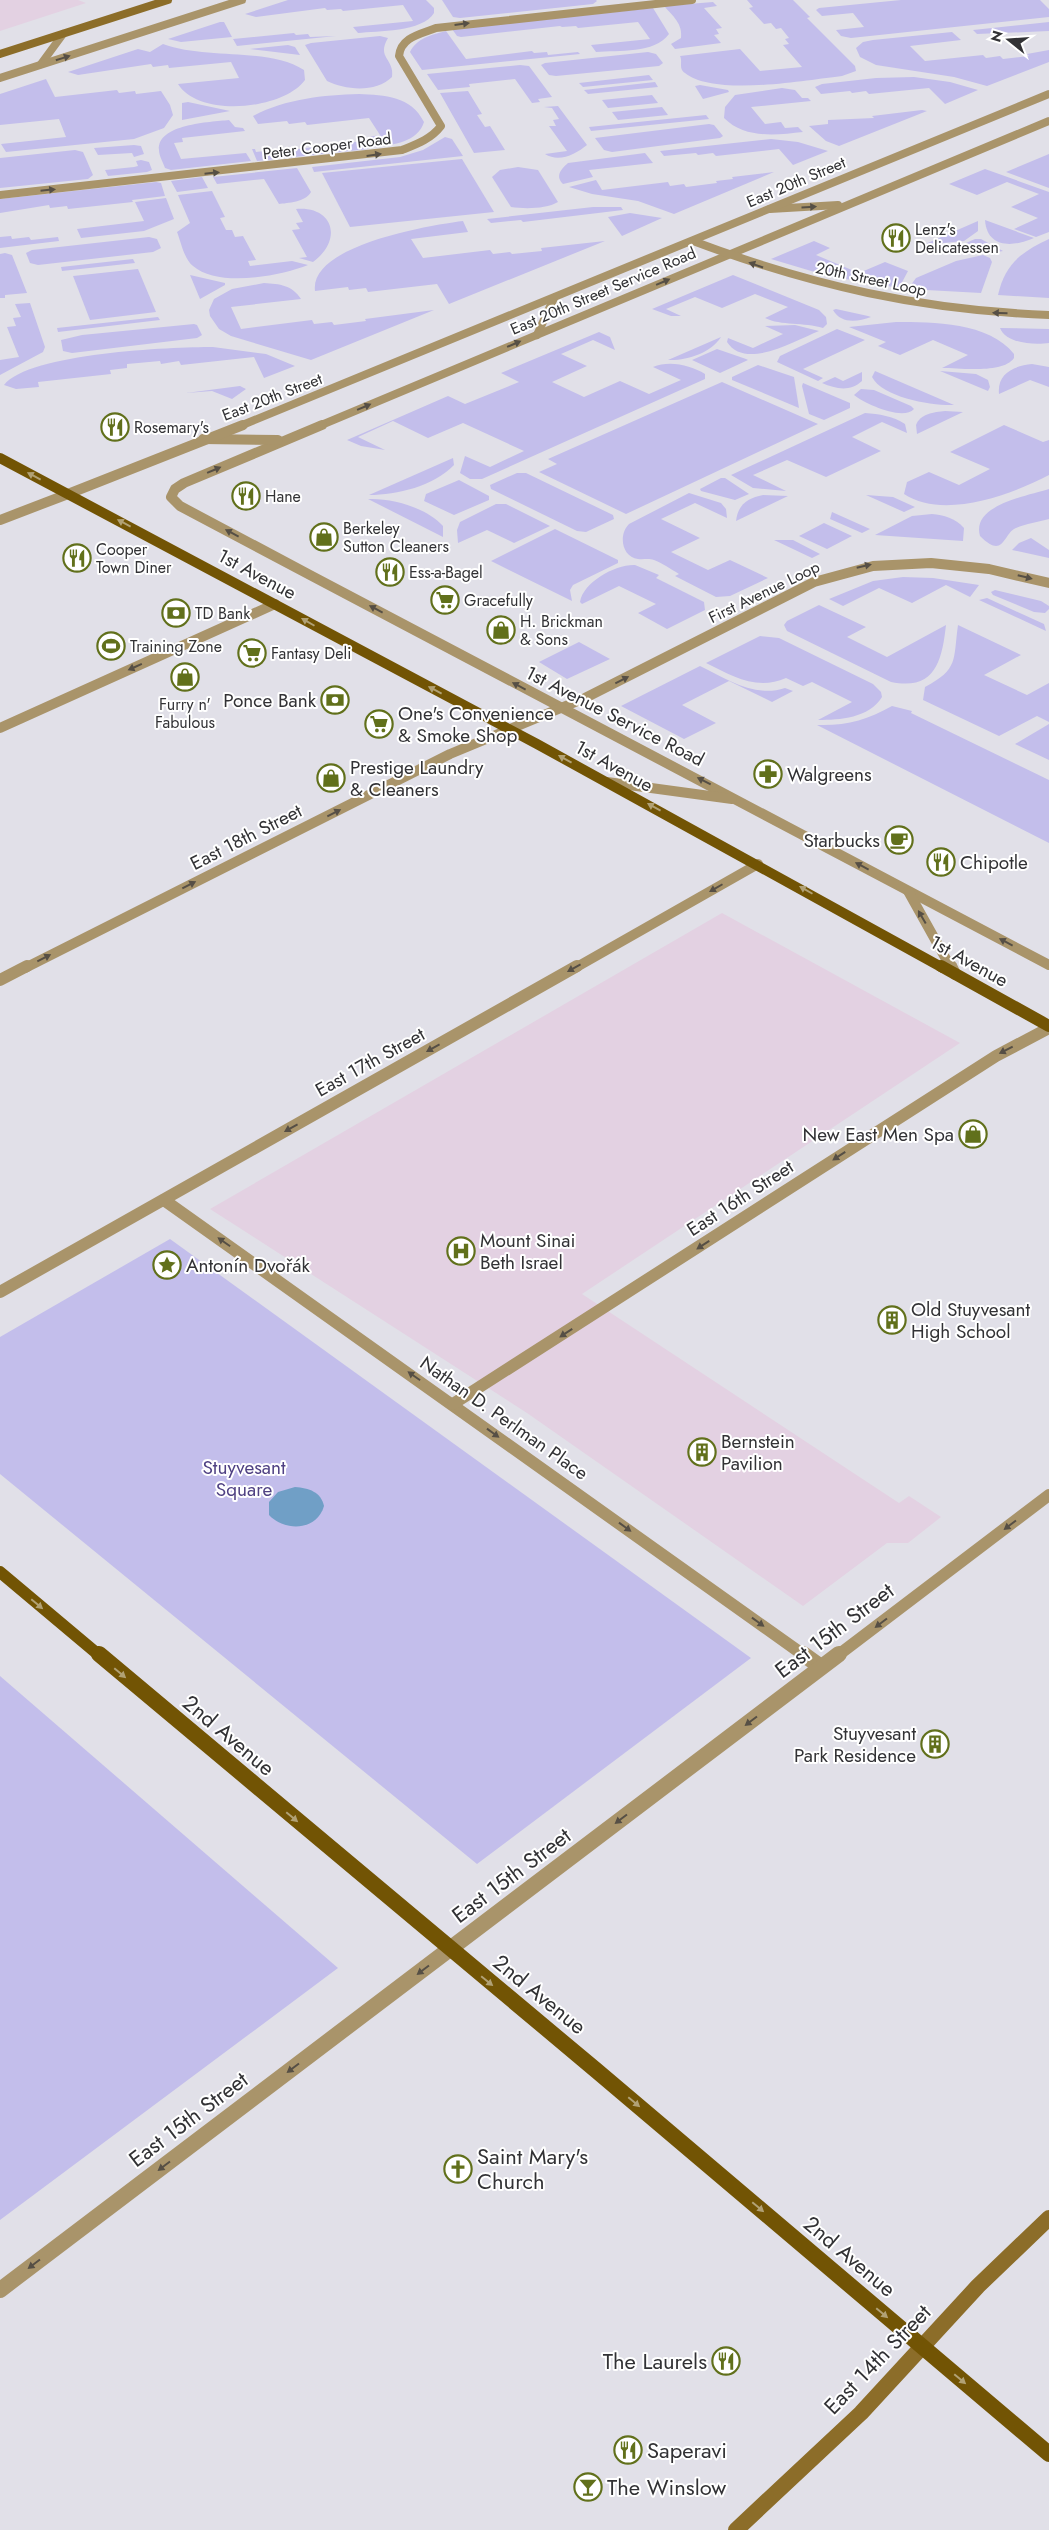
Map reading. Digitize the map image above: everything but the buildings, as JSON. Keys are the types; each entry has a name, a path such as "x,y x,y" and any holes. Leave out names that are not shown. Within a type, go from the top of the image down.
{"main road":[{"path":"0,54 168,0"},
{"name":"1st Avenue","path":"0,458 510,729 758,864 1049,1027"},
{"name":"2nd Avenue","path":"0,1572 450,1950 597,2070 1049,2454"},
{"name":"East 14th Street","path":"736,2530 861,2413 978,2286 1049,2218"}],"street":[{"path":"0,78 242,0"},
{"name":"Peter Cooper Road","path":"0,195 330,160 402,150 429,138 441,126 434,111 399,56 402,44 415,34 458,24 692,0"},
{"path":"42,64 63,34"},
{"name":"East 20th Street","path":"0,520 307,400 1049,94"},
{"name":"East 20th Street Service Road","path":"172,493 184,483 285,440 1049,121"},
{"path":"770,209 848,205"},
{"name":"20th Street Loop","path":"693,241 783,274 876,297 949,309 1049,315"},
{"path":"537,335 554,298"},
{"path":"203,440 285,440"},
{"name":"1st Avenue Service Road","path":"172,493 171,497 180,506 742,800 908,891 1049,965"},
{"name":"First Avenue Loop","path":"510,729 563,708 814,582 840,572 877,563 919,562 960,564 1049,583"},
{"path":"0,728 275,604"},
{"name":"East 18th Street","path":"0,980 450,754 510,729"},
{"path":"607,782 742,800"},
{"name":"East 17th Street","path":"0,1292 758,864"},
{"path":"908,891 955,974"},
{"name":"East 16th Street","path":"454,1404 996,1056 1049,1027"},
{"name":"Nathan D. Perlman Place","path":"164,1200 454,1404 821,1667"},
{"name":"East 15th Street","path":"1,2288 1049,1495"}],"shaded area":[{"path":"0,0 78,0 86,3 0,31"},
{"name":"Mount Sinai Beth Israel","path":"722,913 960,1043 582,1294 899,1503 909,1496 941,1517 908,1543 887,1543 803,1606 527,1413 210,1209"}],"green space":[{"path":"288,0 426,0 434,8 434,13 420,24 410,27 358,33 353,27 413,21 403,5 343,11 341,9 327,10 325,8 256,17 245,14"},
{"path":"442,0 597,1 593,4 460,18 453,17"},
{"path":"747,0 793,0 810,17 807,18 855,66 856,71 842,76 806,81 738,86 699,80 685,73 681,67 680,56 740,49 760,71 802,67 783,45 789,44 785,39 789,38 781,28 776,29 771,23 764,24 749,8 753,7"},
{"path":"901,0 1040,0 1049,9 1049,17 851,38 841,36 836,30 864,27 853,13 822,16 816,10 819,8"},
{"path":"713,2 717,6 704,8 722,28 716,29 719,34 714,35 721,43 675,49 671,44 681,38 680,28 677,21 664,6"},
{"path":"653,8 669,34 655,45 636,50 596,52 591,45 650,39 638,22 578,28 576,26 560,26 461,37 457,36 452,29"},
{"path":"224,22 232,37 181,42 168,39"},
{"path":"1049,22 1049,31 977,34 973,30"},
{"path":"446,31 466,59 532,51 534,53 547,52 548,55 578,52 580,54 422,70 410,52 413,47 421,40"},
{"path":"952,32 961,40 910,46 925,61 983,55 986,58 1000,56 1003,59 1029,56 1027,54 1049,50 1049,62 987,86 954,77 876,65 860,57 856,48 863,42 873,40"},
{"path":"294,33 296,35 308,34 310,37 336,36 237,46 233,39"},
{"path":"380,36 388,38 384,50 391,66 392,77 378,86 369,88 351,88 327,81 305,45 311,43"},
{"path":"163,44 198,52 273,58 304,70 305,80 294,90 279,98 241,106 222,106 204,102 189,95 178,84 239,78 231,62 169,68 168,65 153,67 151,64 78,75 68,72 138,49 150,52"},
{"path":"288,45 295,47 300,55 250,49"},
{"path":"648,52 656,54 663,63 659,66 556,76 549,75 541,65 545,63"},
{"path":"520,65 529,66 552,97 538,99 540,102 532,103 515,79 469,84 470,87 438,90 427,74"},
{"path":"649,75 653,80 583,87 579,83"},
{"path":"914,77 950,82 978,90 945,104 929,88 869,94 866,91 852,93 850,91 821,94 815,87 822,84 876,78"},
{"path":"46,79 55,97 117,90 119,93 135,91 136,94 161,91 170,105 173,115 164,128 134,139 6,152 1,144 66,137 59,119 0,125 0,94"},
{"path":"655,82 658,87 588,94 584,90"},
{"path":"700,85 728,90 729,92 703,99 695,86"},
{"path":"782,88 795,90 802,98 808,98 811,101 751,107 765,124 781,122 785,128 798,127 803,132 761,134 741,129 732,125 724,118 725,107 735,95"},
{"path":"468,91 482,114 477,115 485,127 490,126 505,150 474,153 440,93"},
{"path":"359,94 388,96 405,102 419,113 424,122 421,129 411,138 404,141 375,147 369,137 380,135 369,118 307,125 305,122 289,124 287,121 258,124 253,116 265,110 304,99"},
{"path":"652,95 658,103 608,108 602,100"},
{"path":"188,102 230,111 182,120 182,103"},
{"path":"558,106 587,145 573,154 556,158 545,154 567,151 549,126 556,126 553,120 559,119 552,108 544,107"},
{"path":"662,107 668,115 618,120 612,112"},
{"path":"927,111 839,146 826,141 809,126 828,124 828,120 874,118 872,116"},
{"path":"706,115 709,119 591,131 589,127"},
{"path":"229,120 235,127 243,128 245,131 182,138 183,142 174,143 181,159 246,153 251,161 171,170 165,168 159,150 161,141 166,135 186,126"},
{"path":"709,124 714,125 723,136 720,138 612,152 604,150 595,138"},
{"path":"445,137 452,139 463,156 314,172 312,167 400,157 423,150"},
{"path":"771,139 798,142 828,151 793,165 779,149 716,156 713,153 698,155 696,153 664,156 660,151"},
{"path":"363,141 368,149 257,161 252,149 255,149 256,152 272,150 274,152"},
{"path":"141,146 144,154 134,157 132,153 98,155 94,148"},
{"path":"75,150 83,152 93,175 88,179 0,188 0,158"},
{"path":"645,153 653,163 589,170 593,177 563,184 559,178 561,170 568,163"},
{"path":"1049,154 1049,188 1006,172"},
{"path":"462,159 494,212 350,227 322,173"},
{"path":"136,161 149,162 152,170 108,176 105,170 138,166"},
{"path":"518,167 538,170 558,202 535,208 511,207 492,177 500,170"},
{"path":"297,168 311,192 301,200 279,204 264,179 217,184 213,177"},
{"path":"985,169 1049,192 1049,232 1036,237 1014,229 1038,218 1011,207 1039,194 1007,182 977,195 949,184"},
{"path":"774,172 674,214 638,201 592,194 569,187 596,180 602,190 668,182 670,186 684,184 686,187 717,183 716,181 733,179 732,177"},
{"path":"202,177 208,188 177,192 171,181"},
{"path":"161,183 165,196 132,200 133,202 68,209 67,206 50,208 49,205 0,213 0,199"},
{"path":"212,191 225,217 220,218 226,230 232,230 235,237 243,236 256,260 248,261 250,266 292,261 308,265 282,273 249,278 218,277 204,273 193,266 185,255 177,232 190,223 178,195"},
{"path":"166,198 174,219 144,231 81,238 77,229 144,221 135,202"},
{"path":"593,207 621,207 623,210 523,222 521,220 491,223 487,219"},
{"path":"296,209 319,213 330,226 331,235 328,244 313,262 299,258 307,257 292,230 300,229 296,223 303,222"},
{"path":"630,213 662,218 622,236 608,217"},
{"path":"985,220 1034,238 1010,244 996,241 987,229"},
{"path":"463,221 468,232 411,239 423,258 490,250 493,254 510,252 512,254 542,251 541,248 605,241 449,304 437,284 368,292 366,288 349,290 348,287 315,291 318,275 331,261 351,250 375,240 401,233"},
{"path":"978,221 978,231 964,241 923,245"},
{"path":"11,236 12,239 29,237 31,240 58,237 59,241 0,248 0,237"},
{"path":"149,237 157,239 161,248 153,252 38,265 30,263 26,253 32,250"},
{"path":"975,239 981,239 1003,251 992,253 967,246 966,243"},
{"path":"1049,239 1049,298 998,295 1005,275 1016,260 1022,254"},
{"path":"814,241 830,248 816,255 859,273 885,262 908,271 899,288 828,276 771,259"},
{"path":"0,254 12,255 27,293 5,295 5,298 0,298"},
{"path":"983,255 990,258 992,262 981,293 908,289 916,278 956,261"},
{"path":"133,259 135,263 62,271 61,267"},
{"path":"138,269 156,312 90,320 73,276"},
{"path":"190,275 225,283 225,285 200,299"},
{"path":"733,275 819,310 826,317 827,324 823,328 778,322 765,318 788,307 755,294 722,308 695,297 666,309 681,316 671,316 652,309"},
{"path":"264,283 290,288 301,299 231,307 241,329 312,320 314,324 332,322 334,325 434,310 311,360 231,336 219,329 210,316 209,310 214,299 232,289"},
{"path":"30,303 45,347 43,352 0,375 0,360 19,357 7,327 16,326 13,318 21,317 15,304"},
{"path":"836,309 871,317 855,321 845,320 836,315 833,310"},
{"path":"158,317 160,320 58,332 57,328"},
{"path":"896,322 927,322 975,330 1003,343 1014,354 1014,358 1008,363 991,368 942,368 968,355 933,340 900,355 878,346 886,342 849,327"},
{"path":"197,325 202,335 197,338 72,353 63,351 61,340 82,335"},
{"path":"795,325 819,331 772,351 758,354 746,354 735,350 727,342 728,338 753,348 783,334 765,326"},
{"path":"1000,328 1049,329 1049,343 1036,344 1014,340 1003,333"},
{"path":"837,329 865,340 803,369 823,378 818,381 777,362 780,356"},
{"path":"599,332 610,337 615,350 593,340 561,354 587,366 552,382 584,397 620,381 649,394 681,380 653,367 666,364 680,364 693,368 705,374 705,379 482,479 470,479 460,473 465,456 490,467 524,451 463,423 428,438 393,421 358,437 385,450 361,446 347,440 448,396 465,404 519,382 501,373"},
{"path":"721,337 717,343 705,352 682,359 668,360"},
{"path":"213,347 266,354 295,366 264,378 254,357 181,365 179,361 161,364 160,361 127,364 127,368 110,370 111,374 38,382 39,387 16,389 4,385 18,374 70,359 166,348"},
{"path":"717,349 748,360 720,373 692,360"},
{"path":"1032,364 1049,367 1049,387 1030,380 999,394 1001,381 1008,372"},
{"path":"758,365 794,377 799,408 732,380 732,377"},
{"path":"875,371 954,405 922,402 897,395 878,384 872,377"},
{"path":"940,371 976,374 988,380 990,387 988,391"},
{"path":"862,372 862,381 853,387 838,388 822,383 835,377 843,381"},
{"path":"722,382 818,424 626,514 539,472 557,464 548,459"},
{"path":"803,383 850,403 850,408 824,420 809,414 802,386"},
{"path":"240,386 246,389 232,399 212,391 186,393"},
{"path":"861,389 874,390 914,409 902,413 875,407 854,395"},
{"path":"945,411 963,412 917,434 916,425 921,418 932,413"},
{"path":"865,413 896,419 905,424 907,433 882,422 852,437 881,451 826,477 787,460 753,475 786,491 753,488 731,475"},
{"path":"1004,425 1043,442 1049,440 1049,475 997,497 957,505 938,505 920,501 904,494 907,482 929,472 959,485 990,469 950,452"},
{"path":"453,458 454,465 426,484 403,491 369,495"},
{"path":"517,473 526,473 613,515 614,519 586,532 577,531 491,489 490,485"},
{"path":"721,478 725,478 749,494 735,500 701,491 700,489"},
{"path":"459,480 489,496 489,500 454,515 424,501 426,494"},
{"path":"1049,489 1049,519 1014,529 998,546 993,546 980,536 979,525 992,509 1003,503"},
{"path":"689,493 721,503 726,509 727,518 695,503 661,519 700,538 671,552 708,570 730,560 768,578 730,596 716,597 675,576 679,574 652,559 638,559 628,554 623,545 623,539 629,524"},
{"path":"763,495 788,496 736,521 741,506 748,500"},
{"path":"866,495 893,497 915,507 904,512"},
{"path":"368,499 398,502 418,509 436,519 443,526 443,537"},
{"path":"496,504 506,504 550,526 514,543 487,530 458,543 457,530 460,522"},
{"path":"832,512 870,529 862,533 830,519"},
{"path":"932,514 949,518 961,525 964,528 963,541 875,535 912,516"},
{"path":"824,523 852,536 827,549 799,536"},
{"path":"555,529 618,560 618,563 573,585 570,590 572,601 491,561"},
{"path":"1031,538 1049,550 1049,558 1012,550 1019,543"},
{"path":"774,540 793,540 820,554 812,558"},
{"path":"627,565 635,565 659,575 656,578 704,602 705,610 667,629 638,613 656,604 619,586 582,604 580,602 582,595 594,581 610,571"},
{"path":"903,577 933,578 979,585 970,597 946,585 912,603 879,588 843,606 829,599 873,581"},
{"path":"995,590 1041,601 1049,606 1049,609 1045,613 1034,612 993,595 991,592"},
{"path":"987,598 1044,624 1046,631 979,600"},
{"path":"819,605 866,627 847,637 887,657 946,625 942,650 934,670 918,682 906,684 891,682 787,631 784,625 787,621"},
{"path":"958,625 1021,655 984,675 1027,695 1049,683 1049,722 1037,716 999,736 923,700 925,687 944,675 949,669 954,655"},
{"path":"760,636 779,638 873,684 881,692 882,697 862,714 844,718 818,720 852,702 812,682 803,686 786,678 775,682 755,682 735,677 706,663"},
{"path":"579,642 610,659 567,679 539,662"},
{"path":"700,666 741,686 752,689 763,691 785,688 793,691 772,702 729,681 682,705 716,723 684,739 621,706"},
{"path":"892,706 912,711 911,713 1049,780 1049,843 817,725 856,721"},
{"path":"1049,724 1049,760 1015,744"},
{"name":"Stuyvesant Square","path":"170,1239 751,1658 477,1864 0,1474 0,1337"},
{"path":"0,1676 338,1968 0,2220"}],"water":[{"path":"295,1487 305,1488 314,1492 320,1497 324,1506 315,1520 300,1526 283,1524 269,1515 269,1502 278,1492"}],"place":[{"name":"Lenz's Delicatessen","path":"896,238"},
{"name":"Rosemary's","path":"115,427"},
{"name":"Hane","path":"246,496"},
{"name":"Berkeley Sutton Cleaners","path":"324,537"},
{"name":"Cooper Town Diner","path":"77,558"},
{"name":"Ess-a-Bagel","path":"390,572"},
{"name":"Gracefully","path":"445,600"},
{"name":"TD Bank","path":"176,613"},
{"name":"H. Brickman & Sons","path":"501,630"},
{"name":"Training Zone","path":"111,646"},
{"name":"Fantasy Deli","path":"252,653"},
{"name":"Furry n' Fabulous","path":"185,677"},
{"name":"Ponce Bank","path":"335,700"},
{"name":"One's Convenience & Smoke Shop","path":"379,724"},
{"name":"Walgreens","path":"768,774"},
{"name":"Prestige Laundry & Cleaners","path":"331,778"},
{"name":"Starbucks","path":"899,840"},
{"name":"Chipotle","path":"941,862"},
{"name":"New East Men Spa","path":"973,1134"},
{"name":"Mount Sinai Beth Israel","path":"461,1251"},
{"name":"Antonín Dvořák","path":"167,1265"},
{"name":"Old Stuyvesant High School","path":"892,1320"},
{"name":"Bernstein Pavilion","path":"702,1452"},
{"name":"Stuyvesant Park Residence","path":"935,1744"},
{"name":"Saint Mary's Church","path":"458,2169"},
{"name":"The Laurels","path":"726,2361"},
{"name":"Saperavi","path":"628,2450"},
{"name":"The Winslow","path":"588,2487"}]}
